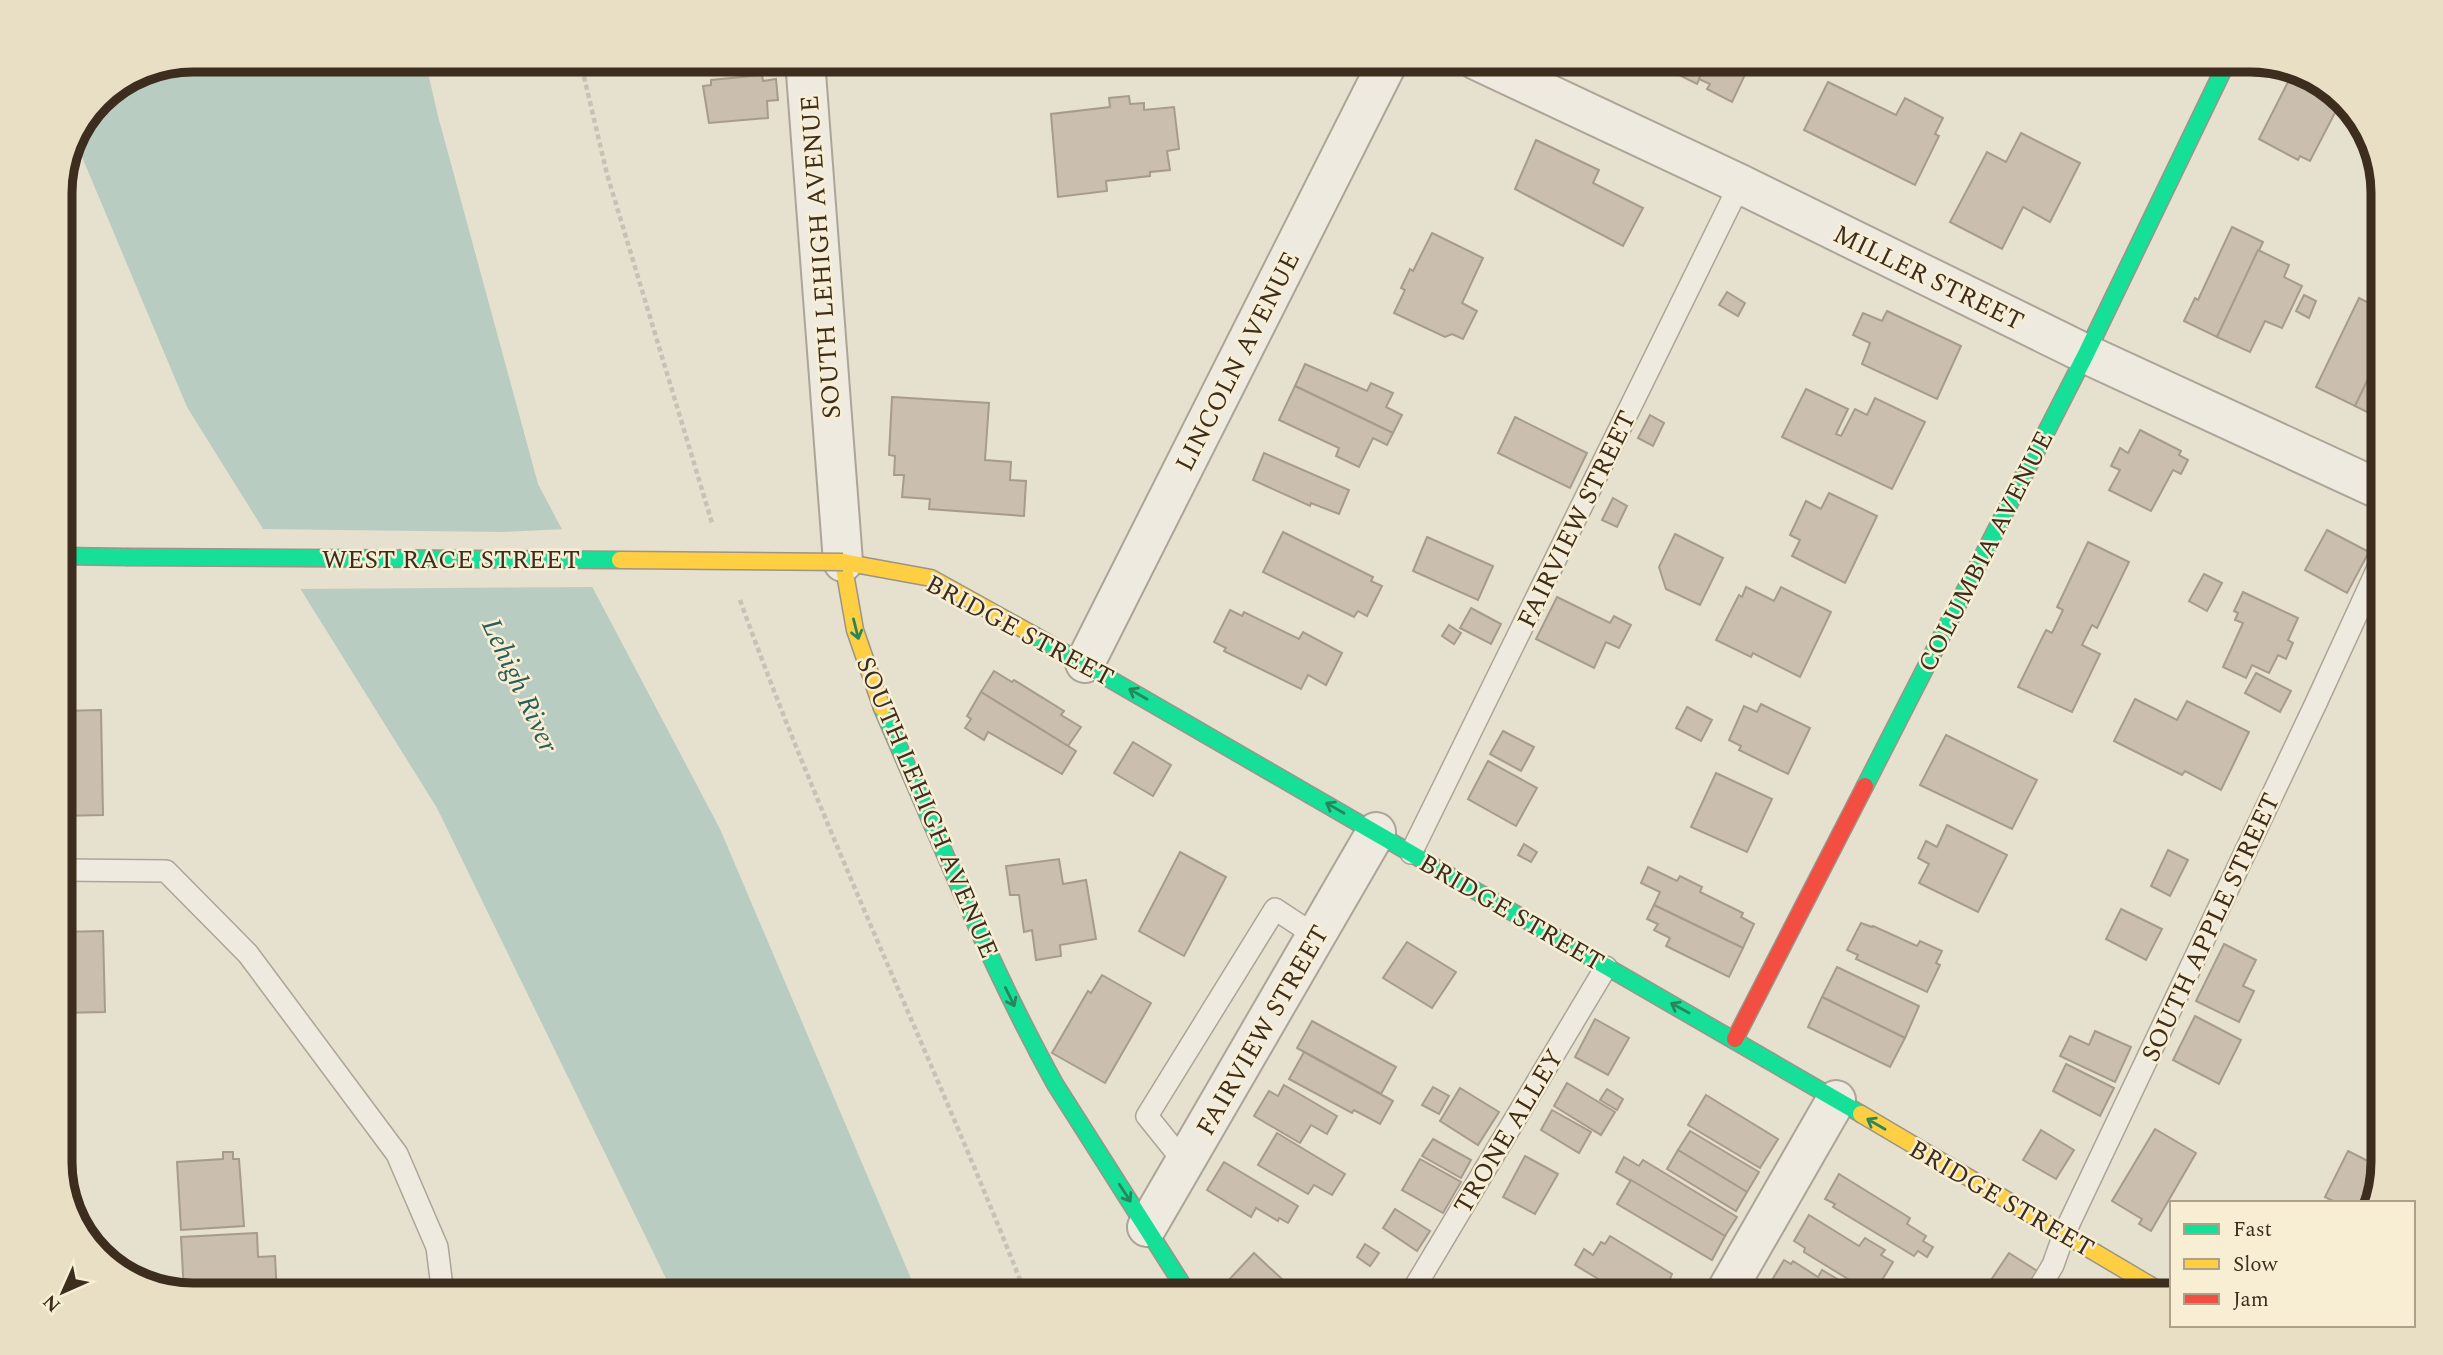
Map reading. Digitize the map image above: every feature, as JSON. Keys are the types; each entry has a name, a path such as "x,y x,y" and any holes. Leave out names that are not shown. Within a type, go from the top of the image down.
{"main road":[{"name":"COLUMBIA AVENUE","path":"1735,1039 2086,354 2222,72"},
{"name":"WEST RACE STREET","path":"72,556 843,562"},
{"name":"BRIDGE STREET","path":"843,562 931,578 1085,663 1606,967 1735,1039 2145,1283"},
{"name":"SOUTH LEHIGH AVENUE","path":"843,562 855,630 882,708 986,947 1048,1072 1181,1283"}],"street":[{"name":"SOUTH LEHIGH AVENUE","path":"806,72 843,562"},
{"name":"LINCOLN AVENUE","path":"1085,663 1383,72"},
{"name":"MILLER STREET","path":"1502,72 1740,184 2086,354 2371,485"},
{"name":"FAIRVIEW STREET","path":"1147,1227 1376,832"},
{"path":"1731,1283 1836,1100"}],"lane":[{"name":"FAIRVIEW STREET","path":"1411,853 1740,184"},
{"name":"SOUTH APPLE STREET","path":"2043,1283 2371,583"},
{"path":"72,870 166,871 248,954 397,1154 437,1247 441,1283"},
{"path":"1184,1162 1147,1116 1275,909 1316,936"},
{"name":"TRONE ALLEY","path":"1418,1283 1606,967"}],"path":[{"path":"583,72 607,174 716,535"},
{"path":"739,599 777,702 982,1182 1021,1283"}],"water":[{"name":"Lehigh River","path":"428,72 538,484 720,829 913,1283 668,1283 437,808 187,407 80,151 97,119 113,102 132,88 154,78 177,73"}],"pier":[{"path":"259,529 502,532 566,529 597,587 297,589"}],"building":[{"path":"1673,72 1702,72 1697,84"},
{"path":"1702,72 1746,72 1732,102 1707,89 1710,84 1699,79"},
{"path":"762,75 763,81 776,79 778,100 767,101 768,118 709,123 703,86 711,85 711,80"},
{"path":"2289,80 2324,98 2337,109 2310,161 2300,156 2298,160 2259,139"},
{"path":"1828,82 1896,115 1905,98 1943,118 1935,134 1939,136 1915,185 1804,130"},
{"path":"1129,96 1130,104 1144,103 1144,110 1174,107 1179,149 1167,151 1170,170 1150,172 1150,176 1106,181 1107,191 1058,197 1051,114 1110,107 1109,98"},
{"path":"2021,133 2080,163 2050,222 2023,207 2002,249 1950,222 1987,152 2006,162"},
{"path":"1536,140 1599,170 1593,183 1643,208 1623,246 1515,189"},
{"path":"2232,227 2263,242 2217,337 2184,321 2195,298 2198,300"},
{"path":"1432,233 1483,258 1462,303 1477,311 1463,339 1452,334 1445,337 1394,313 1405,290 1401,288 1410,269 1413,271"},
{"path":"2258,250 2289,265 2284,277 2302,286 2282,328 2265,321 2250,352 2217,337"},
{"path":"1727,292 1745,303 1738,316 1719,305"},
{"path":"2304,295 2316,301 2309,318 2296,311"},
{"path":"2359,298 2371,304 2371,373 2355,406 2316,387"},
{"path":"1887,311 1961,346 1937,399 1862,364 1870,343 1853,335 1863,313 1882,321"},
{"path":"1305,364 1367,391 1371,383 1393,393 1386,407 1402,415 1393,433 1295,386"},
{"path":"2371,373 2371,414 2355,406"},
{"path":"1295,386 1393,433 1387,445 1373,438 1359,467 1336,456 1339,448 1279,420"},
{"path":"1806,389 1848,409 1836,434 1841,436 1855,409 1867,415 1875,398 1925,422 1892,489 1782,437"},
{"path":"892,397 989,403 985,460 1011,462 1010,480 1026,481 1024,516 929,509 930,499 902,497 904,475 894,475 895,456 889,455"},
{"path":"1650,415 1664,423 1653,446 1638,438"},
{"path":"1515,417 1587,453 1570,488 1498,453"},
{"path":"2140,430 2181,451 2179,455 2188,460 2181,474 2173,470 2151,511 2109,490 2120,470 2111,466 2120,448 2128,453"},
{"path":"1264,453 1349,490 1339,514 1311,503 1310,506 1253,480"},
{"path":"1829,493 1877,516 1845,583 1792,556 1800,540 1790,535 1806,501 1821,509"},
{"path":"1613,498 1627,506 1617,527 1602,520"},
{"path":"2327,530 2369,552 2347,593 2305,570"},
{"path":"1283,532 1373,577 1371,581 1382,586 1367,616 1358,611 1354,617 1263,572"},
{"path":"1675,534 1723,558 1700,605 1666,589 1659,567"},
{"path":"1427,537 1493,566 1478,600 1413,571"},
{"path":"2088,542 2129,562 2097,628 2092,625 2082,645 2100,654 2072,712 2018,687 2046,630 2052,633 2063,610 2057,607"},
{"path":"2204,574 2222,583 2207,611 2189,601"},
{"path":"1746,587 1774,601 1781,587 1831,612 1800,677 1753,653 1751,657 1716,640 1739,595 1742,597"},
{"path":"2243,592 2298,618 2288,640 2293,643 2286,659 2278,655 2269,673 2252,665 2246,678 2223,667 2243,623 2235,620 2238,613 2234,611"},
{"path":"1557,597 1610,623 1614,616 1631,625 1619,648 1606,642 1594,668 1536,639"},
{"path":"1471,608 1501,624 1491,644 1460,628"},
{"path":"1230,610 1242,616 1244,612 1299,639 1303,632 1342,653 1326,685 1308,675 1301,689 1224,651 1226,648 1214,642"},
{"path":"1449,625 1461,633 1454,644 1442,636"},
{"path":"994,671 1012,682 1014,680 1064,711 1061,715 1081,727 1068,746 981,692"},
{"path":"2256,673 2291,691 2280,712 2245,693"},
{"path":"981,692 1076,751 1062,774 988,732 984,740 965,728 971,719 967,716"},
{"path":"2135,699 2177,720 2187,701 2249,732 2221,790 2185,771 2182,775 2114,741"},
{"path":"1761,704 1810,728 1788,774 1739,750 1741,746 1729,740 1744,706 1757,712"},
{"path":"1687,707 1712,720 1701,741 1676,728"},
{"path":"101,710 103,815 72,816 72,711"},
{"path":"1503,731 1534,747 1521,771 1490,754"},
{"path":"1946,735 2037,780 2012,829 1920,785"},
{"path":"1133,742 1171,765 1153,796 1114,773"},
{"path":"1488,761 1537,788 1516,826 1468,799"},
{"path":"1716,773 1772,799 1747,852 1691,827"},
{"path":"1947,825 2007,855 1978,912 1919,883 1929,864 1918,858 1926,841 1937,847"},
{"path":"1524,844 1537,852 1531,862 1518,855"},
{"path":"2168,850 2188,860 2170,896 2151,886"},
{"path":"1180,852 1226,877 1184,956 1139,931"},
{"path":"1059,859 1063,884 1086,880 1096,939 1060,945 1061,956 1036,960 1032,930 1024,932 1019,895 1010,895 1006,866"},
{"path":"1648,867 1677,881 1680,876 1702,887 1700,892 1743,913 1741,917 1754,924 1743,948 1654,905 1660,892 1641,883"},
{"path":"1654,905 1743,948 1729,977 1666,946 1670,938 1654,930 1658,924 1647,919"},
{"path":"2121,909 2162,929 2146,960 2106,939"},
{"path":"1861,923 1917,946 1920,941 1942,951 1936,963 1940,965 1927,992 1856,959 1858,955 1847,950"},
{"path":"103,931 105,1012 72,1013 72,932"},
{"path":"1407,942 1456,972 1432,1008 1383,978"},
{"path":"2224,944 2256,960 2243,986 2254,991 2239,1022 2196,1001"},
{"path":"1837,967 1919,1006 1905,1038 1822,997"},
{"path":"1102,975 1151,1003 1105,1083 1052,1053 1088,991 1091,993"},
{"path":"1822,997 1905,1038 1890,1067 1808,1027"},
{"path":"2195,1016 2241,1040 2219,1084 2173,1060"},
{"path":"1595,1019 1629,1038 1608,1075 1575,1057"},
{"path":"1312,1021 1396,1067 1381,1094 1297,1048"},
{"path":"2095,1031 2131,1047 2115,1082 2060,1056 2070,1036 2089,1045"},
{"path":"1304,1052 1393,1101 1380,1124 1354,1110 1352,1113 1289,1079"},
{"path":"2066,1064 2114,1088 2100,1116 2053,1091"},
{"path":"1567,1083 1615,1112 1601,1135 1554,1106"},
{"path":"1284,1085 1337,1116 1327,1134 1311,1125 1300,1143 1254,1116 1269,1091 1278,1096"},
{"path":"1433,1087 1449,1096 1439,1114 1422,1105"},
{"path":"1460,1088 1499,1112 1478,1145 1440,1121"},
{"path":"1607,1089 1623,1099 1617,1110 1600,1100"},
{"path":"1706,1095 1778,1139 1760,1168 1688,1125"},
{"path":"1552,1110 1591,1132 1579,1153 1541,1130"},
{"path":"2155,1129 2196,1153 2151,1231 2139,1224 2142,1219 2112,1201"},
{"path":"2041,1130 2074,1150 2056,1179 2023,1160"},
{"path":"1690,1131 1759,1172 1747,1192 1678,1150"},
{"path":"1277,1133 1345,1174 1332,1195 1314,1185 1308,1194 1258,1165"},
{"path":"1433,1139 1471,1160 1461,1178 1422,1156"},
{"path":"1678,1150 1747,1192 1736,1211 1667,1169"},
{"path":"2348,1151 2371,1162 2364,1201 2333,1201 2325,1197"},
{"path":"223,1152 233,1152 233,1159 239,1159 244,1226 181,1230 177,1162 223,1159"},
{"path":"1525,1156 1558,1174 1535,1214 1503,1197"},
{"path":"1624,1157 1639,1166 1643,1160 1737,1217 1725,1236 1616,1172"},
{"path":"1420,1159 1461,1182 1443,1213 1402,1190"},
{"path":"1224,1162 1298,1206 1288,1223 1279,1218 1278,1221 1256,1208 1251,1217 1207,1190"},
{"path":"1839,1174 1910,1218 1907,1224 1926,1236 1923,1241 1933,1247 1927,1257 1918,1251 1914,1256 1833,1207 1835,1204 1825,1199"},
{"path":"1631,1180 1725,1236 1712,1260 1617,1204"},
{"path":"1395,1209 1430,1231 1417,1251 1383,1228"},
{"path":"1809,1215 1859,1246 1865,1238 1885,1250 1881,1255 1893,1262 1880,1283 1854,1283 1804,1252 1805,1248 1794,1241"},
{"path":"257,1233 258,1257 275,1256 276,1283 183,1282 181,1237"},
{"path":"1610,1236 1672,1274 1670,1279 1677,1283 1605,1283 1575,1265 1584,1249 1593,1255 1601,1242 1605,1244"},
{"path":"1365,1244 1379,1253 1370,1266 1357,1257"},
{"path":"1254,1253 1286,1283 1226,1283"},
{"path":"2009,1253 2039,1272 2032,1283 1989,1283"},
{"path":"1784,1260 1791,1264 1793,1261 1818,1277 1822,1270 1839,1280 1837,1283 1770,1283"}],"traffic: fast":[{"path":"1865,786 2086,354 2222,72"},
{"path":"72,556 127,557"},
{"path":"127,557 620,560"},
{"path":"1032,634 1861,1114"},
{"path":"882,708 1007,992 1055,1084 1181,1283"}],"traffic: slow":[{"path":"620,560 843,562"},
{"path":"882,708 855,630 843,562 931,578 1032,634"},
{"path":"1861,1114 2147,1283"}],"traffic: jam":[{"path":"1735,1039 1865,786"}]}
